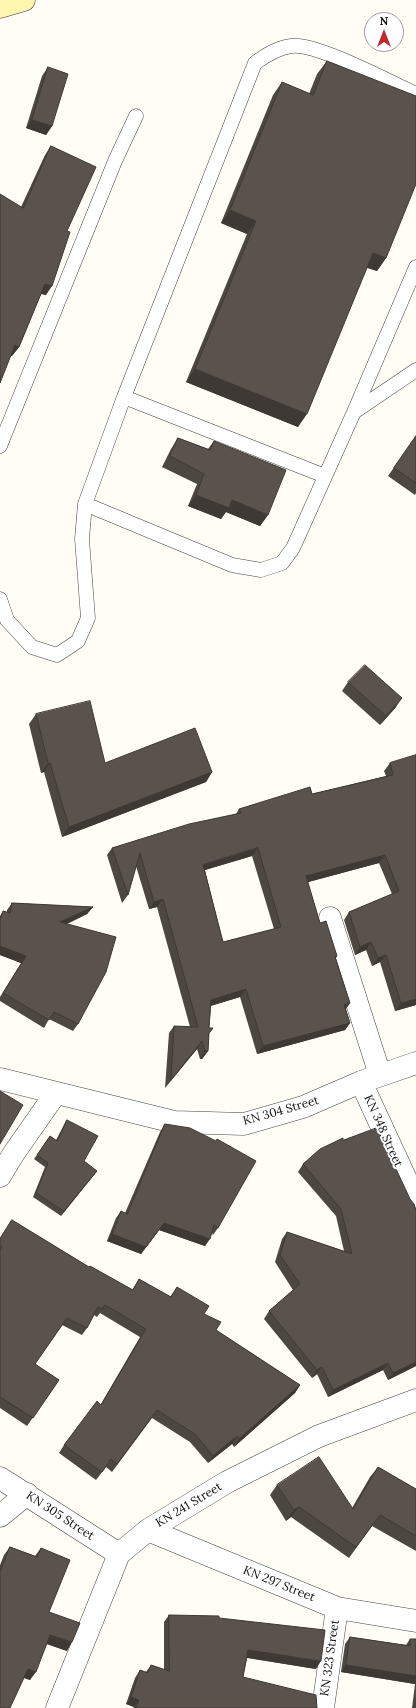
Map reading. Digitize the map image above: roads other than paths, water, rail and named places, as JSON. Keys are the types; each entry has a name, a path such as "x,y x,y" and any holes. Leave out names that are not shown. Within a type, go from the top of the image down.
{"main road":[{"path":"0,7 24,0"}],"street":[{"name":"KN 348 Street","path":"330,918 371,1079 416,1201"},
{"name":"KN 304 Street","path":"0,1079 174,1122 244,1124 304,1107 371,1079 416,1063"},
{"path":"0,1176 14,1153 56,1093"},
{"name":"KN 241 Street","path":"57,1708 120,1554 148,1530 227,1482 319,1436 416,1400"},
{"name":"KN 305 Street","path":"0,1478 120,1554"},
{"path":"0,1516 27,1494"},
{"name":"KN 297 Street","path":"148,1530 337,1608 416,1621"},
{"name":"KN 323 Street","path":"323,1708 337,1608"}],"lane":[{"path":"0,599 7,620 32,647 57,655 78,641 88,618 82,539 85,504 124,397 255,63 272,51 291,46 316,49 416,94"},
{"path":"0,446 115,162 136,116"},
{"path":"85,504 232,565 261,570 282,563 293,548 354,412 416,267"},
{"path":"354,412 416,370"},
{"path":"124,397 325,476"}]}
